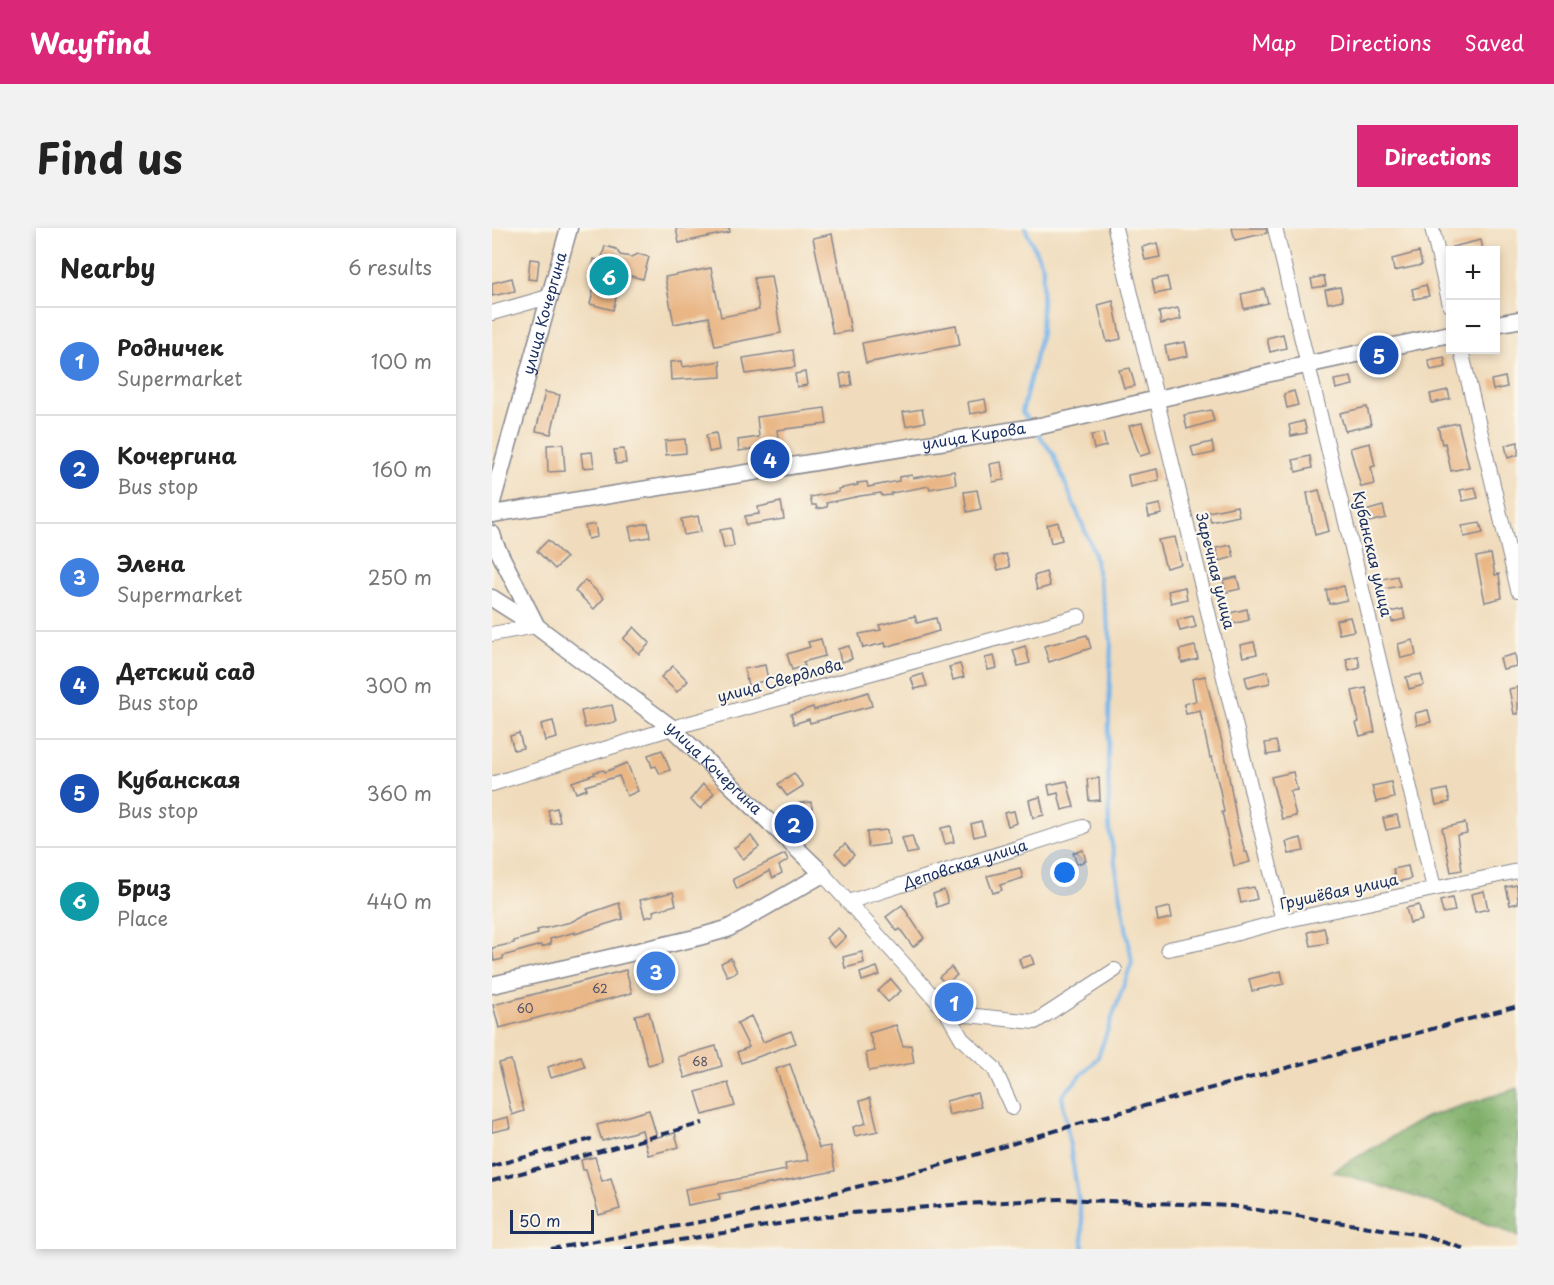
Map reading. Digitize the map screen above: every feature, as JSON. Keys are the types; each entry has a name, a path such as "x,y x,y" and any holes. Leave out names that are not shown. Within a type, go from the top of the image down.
{"street":[{"name":"улица Кочергина","path":"492,502 569,228"},
{"name":"Заречная улица","path":"1115,228 1283,921"},
{"name":"Кубанская улица","path":"1275,228 1310,364 1434,888"},
{"path":"1432,228 1449,300"},
{"path":"492,313 548,297"},
{"path":"1500,323 1518,320"},
{"name":"улица Кирова","path":"492,514 1019,430 1446,335"},
{"path":"1462,354 1518,590"},
{"name":"улица Кочергина","path":"492,534 536,626"},
{"name":"улица Кочергина","path":"492,598 536,626 672,728 823,874 947,1013 962,1039 994,1068 1012,1108"},
{"name":"улица Свердлова","path":"492,784 672,728 1079,616"},
{"path":"492,634 536,626"},
{"name":"Деповская улица","path":"848,902 1083,827"},
{"name":"Грушёвая улица","path":"1168,949 1283,921 1518,871"},
{"path":"492,985 727,929 823,874"},
{"path":"947,1013 1035,1022 1115,970"}],"green space":[{"path":"1518,1088 1518,1237 1419,1198 1333,1171 1426,1117"}],"building":[{"path":"676,228 729,228 730,232 679,243"},
{"path":"1232,228 1266,228 1267,233 1235,240"},
{"path":"832,234 851,331 833,334 813,238"},
{"path":"1481,240 1482,246 1456,246"},
{"path":"1157,243 1160,257 1145,260 1142,247"},
{"path":"605,246 616,249 620,255 632,257 638,254 649,257 643,279 622,274 613,310 590,304 598,272 592,270 594,259 601,261"},
{"path":"1419,252 1422,265 1394,271 1392,259"},
{"path":"530,259 539,260 537,280 528,279"},
{"path":"711,268 721,317 759,310 754,278 771,276 781,333 715,346 709,317 674,324 665,277"},
{"path":"1324,276 1326,286 1313,288 1311,279"},
{"path":"1167,277 1170,291 1155,294 1152,280"},
{"path":"512,278 515,291 492,296 492,283"},
{"path":"1426,285 1429,296 1414,299 1412,289"},
{"path":"1340,287 1343,300 1328,303 1325,290"},
{"path":"1264,289 1268,303 1244,309 1241,294"},
{"path":"1113,301 1121,339 1107,342 1098,305"},
{"path":"1178,308 1181,319 1161,324 1159,312"},
{"path":"956,325 960,345 866,363 862,343"},
{"path":"1283,334 1286,348 1270,352 1267,338"},
{"path":"1185,342 1188,356 1168,360 1165,346"},
{"path":"793,350 795,367 746,374 743,358"},
{"path":"1444,357 1446,367 1431,370 1428,360"},
{"path":"682,361 683,367 720,361 721,377 671,380 670,362"},
{"path":"1130,368 1135,386 1124,388 1119,370"},
{"path":"805,372 807,385 797,387 795,374"},
{"path":"850,372 852,385 842,387 840,374"},
{"path":"1351,377 1353,385 1336,389 1334,380"},
{"path":"1505,377 1507,387 1493,390 1491,380"},
{"path":"1448,390 1450,399 1432,403 1430,394"},
{"path":"1294,391 1298,405 1287,408 1284,394"},
{"path":"545,392 560,395 551,434 536,431"},
{"path":"985,399 987,411 970,414 968,402"},
{"path":"1367,407 1371,425 1345,431 1340,413"},
{"path":"825,408 827,424 777,430 779,446 739,451 738,440 759,437 757,417"},
{"path":"922,409 925,422 906,426 903,412"},
{"path":"1211,410 1214,421 1187,429 1184,415"},
{"path":"1304,421 1307,433 1291,436 1289,425"},
{"path":"1142,423 1151,453 1140,456 1129,426"},
{"path":"1458,423 1469,467 1451,471 1445,443 1442,444 1438,427"},
{"path":"716,433 719,450 709,452 706,435"},
{"path":"1103,433 1106,446 1094,449 1091,435"},
{"path":"685,439 686,453 666,455 665,441"},
{"path":"1212,442 1214,453 1194,457 1191,447"},
{"path":"1518,442 1518,455 1508,458 1505,445"},
{"path":"1370,443 1375,466 1371,467 1375,484 1361,487 1350,448"},
{"path":"563,444 565,471 548,472 547,445"},
{"path":"624,449 626,463 616,464 614,450"},
{"path":"592,452 594,467 583,468 581,453"},
{"path":"1310,456 1312,468 1296,472 1293,460"},
{"path":"1001,462 1004,480 993,482 990,464"},
{"path":"1157,469 1159,480 1130,487 1128,475"},
{"path":"954,471 956,484 930,489 929,486 891,493 891,495 882,496 881,493 860,496 826,503 827,507 817,509 816,505 812,505 810,497 839,492 838,489 858,485 857,483 867,482 868,487 899,481 899,477 912,475 913,478"},
{"path":"1475,487 1478,498 1463,501 1460,490"},
{"path":"977,490 981,509 967,512 964,492"},
{"path":"1319,490 1329,531 1315,535 1307,493"},
{"path":"781,502 784,519 746,525 745,516 759,514 758,507"},
{"path":"1160,504 1162,514 1149,517 1147,507"},
{"path":"1237,506 1239,516 1211,522 1208,512"},
{"path":"1383,506 1386,518 1368,522 1365,511"},
{"path":"698,516 701,532 684,535 681,519"},
{"path":"1058,522 1062,540 1051,543 1047,525"},
{"path":"648,523 650,537 632,540 629,527"},
{"path":"1480,523 1483,533 1464,537 1462,526"},
{"path":"595,524 597,537 588,539 585,526"},
{"path":"731,528 734,546 724,548 720,530"},
{"path":"1175,537 1181,564 1166,568 1158,540"},
{"path":"548,540 566,558 555,569 537,551"},
{"path":"1231,545 1234,557 1219,561 1216,548"},
{"path":"1006,554 1010,567 998,570 994,557"},
{"path":"1491,554 1495,575 1499,574 1502,598 1485,602 1476,557"},
{"path":"1046,572 1050,586 1037,590 1034,576"},
{"path":"1397,576 1400,586 1384,589 1382,579"},
{"path":"1237,577 1240,589 1226,592 1223,580"},
{"path":"585,580 604,598 594,609 575,591"},
{"path":"1344,586 1347,600 1329,604 1326,590"},
{"path":"1185,587 1187,599 1171,603 1168,591"},
{"path":"1247,609 1249,620 1233,624 1230,613"},
{"path":"1403,609 1405,619 1392,622 1390,612"},
{"path":"915,616 917,623 936,618 939,631 886,647 885,643 863,648 859,634 881,630 879,625"},
{"path":"1193,616 1196,627 1180,631 1177,620"},
{"path":"1350,617 1354,631 1339,634 1336,620"},
{"path":"634,627 650,643 639,654 623,639"},
{"path":"1087,635 1091,648 1049,662 1044,646"},
{"path":"821,639 825,656 803,662 805,666 792,670 787,654 810,647 808,642"},
{"path":"1413,640 1416,655 1401,658 1398,644"},
{"path":"1254,642 1257,654 1243,657 1240,645"},
{"path":"849,646 852,659 841,662 838,649"},
{"path":"1025,646 1030,663 1018,666 1013,650"},
{"path":"1195,646 1198,659 1182,663 1179,650"},
{"path":"1515,654 1517,666 1503,669 1500,658"},
{"path":"994,656 997,668 988,670 985,658"},
{"path":"1358,656 1360,668 1349,671 1346,659"},
{"path":"960,664 964,677 953,680 949,667"},
{"path":"765,665 768,680 748,685 744,669"},
{"path":"673,666 688,681 677,692 661,677"},
{"path":"1268,671 1270,683 1248,688 1245,677"},
{"path":"923,674 927,686 915,689 911,678"},
{"path":"1421,674 1424,685 1409,689 1406,677"},
{"path":"1205,676 1225,754 1236,817 1245,852 1250,862 1234,866 1222,812 1224,812 1220,790 1212,757 1210,758 1200,711 1186,714 1184,704 1196,701 1192,679"},
{"path":"1518,687 1518,714 1514,714 1509,689"},
{"path":"1366,688 1375,732 1360,736 1352,691"},
{"path":"868,692 872,706 810,723 809,719 794,724 791,714 813,707 814,710"},
{"path":"612,705 616,722 585,728 581,711"},
{"path":"1428,710 1431,722 1417,725 1415,713"},
{"path":"553,721 557,738 545,741 541,724"},
{"path":"519,733 523,748 514,750 510,736"},
{"path":"1276,741 1279,753 1267,755 1265,743"},
{"path":"662,750 670,770 660,774 656,766 652,767 648,755"},
{"path":"627,763 638,791 627,796 619,776 585,786 587,789 576,793 572,782 595,774 594,772 604,770 605,772"},
{"path":"1293,772 1297,790 1290,791 1296,816 1282,819 1271,777"},
{"path":"794,773 803,786 787,796 778,784"},
{"path":"1099,778 1100,800 1089,801 1087,779"},
{"path":"1067,781 1074,807 1062,810 1058,793 1050,795 1048,785"},
{"path":"1391,782 1394,798 1376,802 1372,786"},
{"path":"703,784 714,793 701,809 690,800"},
{"path":"1447,789 1450,802 1436,805 1433,792"},
{"path":"1040,797 1044,815 1033,818 1029,800"},
{"path":"811,802 813,813 801,815 800,803"},
{"path":"557,808 560,822 551,824 548,810"},
{"path":"1014,811 1017,823 1008,826 1004,813"},
{"path":"1397,815 1400,827 1386,830 1383,818"},
{"path":"981,821 985,834 974,837 971,824"},
{"path":"1465,823 1467,833 1457,835 1462,870 1451,872 1442,828"},
{"path":"951,826 954,842 945,844 941,828"},
{"path":"887,830 889,844 868,847 867,832"},
{"path":"751,836 759,847 743,859 734,848"},
{"path":"912,836 917,852 907,854 902,838"},
{"path":"1301,838 1304,851 1289,854 1286,842"},
{"path":"845,844 854,855 845,864 835,853"},
{"path":"1083,850 1086,861 1077,864 1073,853"},
{"path":"785,854 788,860 779,866 782,873 773,878 769,871 737,889 733,879"},
{"path":"1408,866 1411,879 1396,882 1393,869"},
{"path":"1020,868 1023,878 1000,885 1002,890 993,893 987,876"},
{"path":"1517,885 1518,903 1510,905 1506,887"},
{"path":"1254,887 1257,899 1241,903 1238,890"},
{"path":"944,890 948,903 937,907 933,894"},
{"path":"1484,891 1488,909 1475,912 1471,894"},
{"path":"673,892 676,905 653,911 654,915 645,918 640,900"},
{"path":"1452,898 1455,911 1443,913 1440,901"},
{"path":"619,903 623,919 550,939 551,944 503,956 503,959 494,961 492,948 514,943 514,941 538,934 537,930 571,922"},
{"path":"902,905 924,938 913,947 900,929 897,931 886,917"},
{"path":"1419,905 1422,920 1410,923 1406,908"},
{"path":"1170,907 1172,918 1158,921 1156,910"},
{"path":"838,928 846,937 834,948 826,938"},
{"path":"1324,928 1328,943 1311,946 1308,932"},
{"path":"862,952 864,963 845,968 843,957"},
{"path":"1031,955 1034,964 1022,968 1019,959"},
{"path":"731,958 737,972 727,976 721,963"},
{"path":"662,961 666,976 651,980 646,965"},
{"path":"877,967 880,975 862,981 860,973"},
{"path":"951,967 957,975 946,984 939,977"},
{"path":"626,970 632,993 499,1028 493,1005"},
{"path":"1281,971 1284,984 1252,991 1249,979"},
{"path":"891,979 901,991 888,1002 878,991"},
{"path":"649,1012 662,1061 648,1065 635,1015"},
{"path":"751,1016 763,1042 791,1031 796,1043 741,1063 737,1052 749,1047 737,1023"},
{"path":"896,1025 903,1046 911,1045 914,1063 869,1071 866,1053 875,1051 869,1033"},
{"path":"716,1046 722,1066 685,1078 678,1057"},
{"path":"581,1056 585,1067 551,1078 548,1067"},
{"path":"511,1060 524,1111 512,1115 499,1063"},
{"path":"790,1064 819,1148 830,1146 835,1171 719,1194 720,1199 688,1205 685,1189 786,1170 785,1164 808,1160 776,1069"},
{"path":"728,1083 735,1106 703,1115 696,1092"},
{"path":"977,1093 981,1107 949,1115 946,1101"},
{"path":"870,1098 878,1131 855,1136 853,1127 866,1123 860,1101"},
{"path":"649,1110 657,1137 675,1133 679,1147 648,1155 642,1130 602,1141 597,1125"},
{"path":"508,1117 510,1128 492,1132 492,1121"},
{"path":"595,1157 602,1181 611,1178 620,1209 599,1215 581,1160"}],"waterway":[{"path":"1025,228 1043,267 1041,335 1022,412 1030,422"},
{"path":"1036,431 1053,454 1093,550 1111,640 1109,827 1132,962 1098,1057 1062,1096 1082,1221 1083,1249"}],"railway":[{"path":"551,1249 766,1210 931,1168 1088,1121 1518,1006"},
{"path":"492,1181 703,1123"},
{"path":"492,1166 595,1138"},
{"path":"625,1249 840,1214 1060,1199 1232,1206 1421,1235 1465,1249"}],"place":[{"name":"Бриз","path":"609,276"},
{"name":"Кубанская","path":"1379,355"},
{"name":"Детский сад","path":"770,459"},
{"name":"Кочергина","path":"794,824"},
{"name":"Элена","path":"656,971"},
{"name":"Родничек","path":"954,1002"}]}
